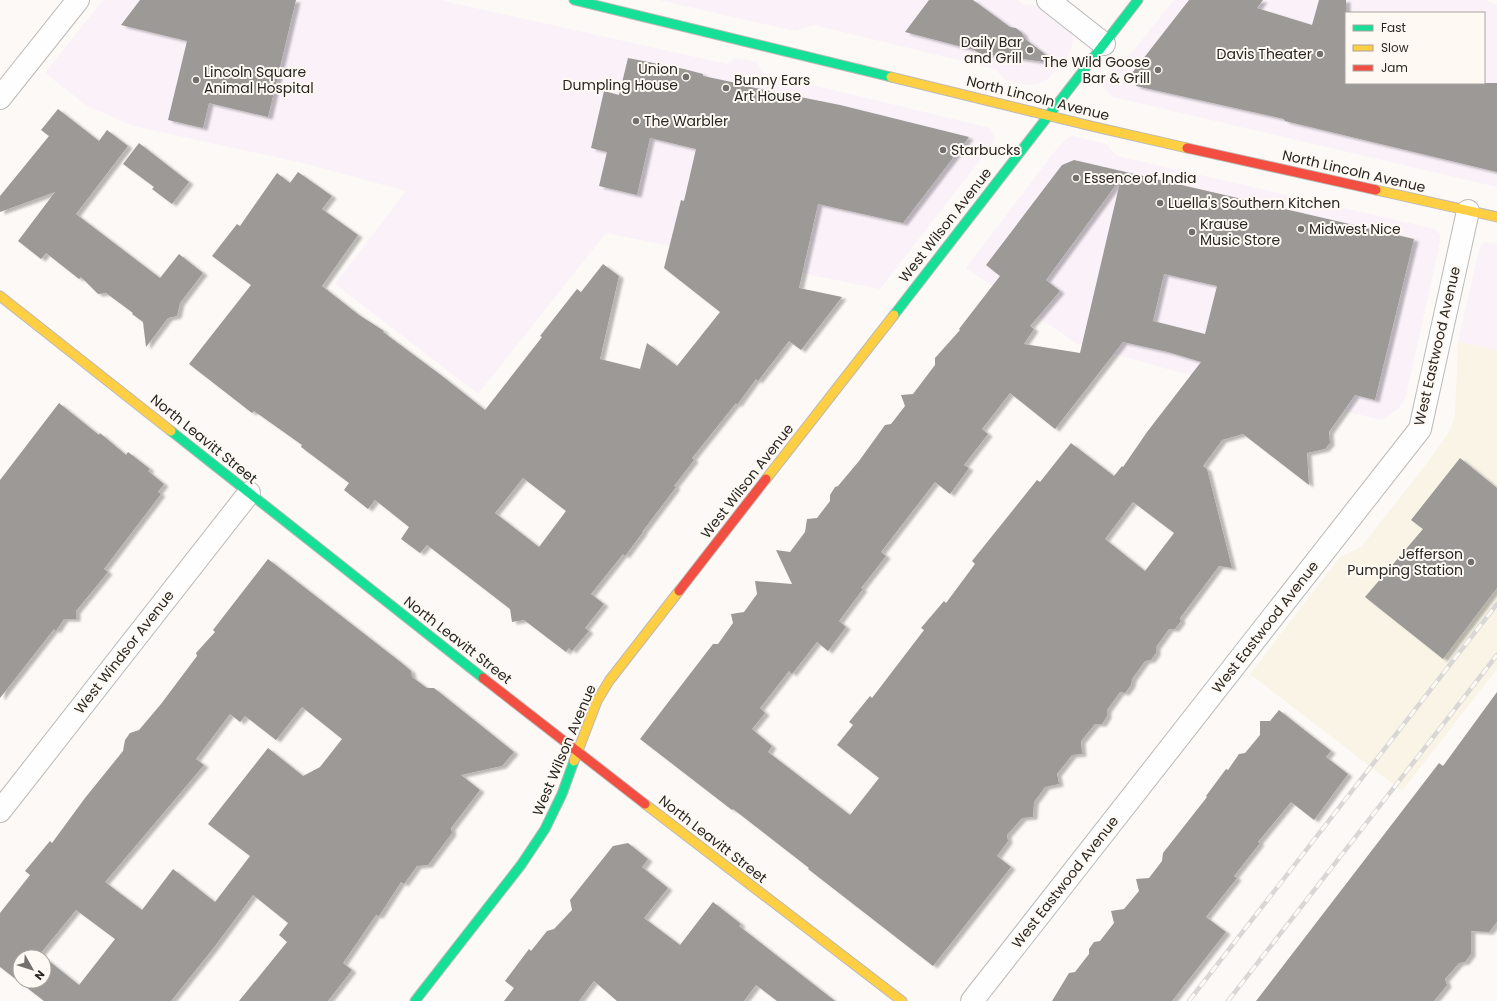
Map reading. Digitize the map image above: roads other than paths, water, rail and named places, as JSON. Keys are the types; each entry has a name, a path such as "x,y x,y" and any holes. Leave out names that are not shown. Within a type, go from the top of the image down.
{"street":[{"path":"0,98 78,0"},
{"name":"North Lincoln Avenue","path":"574,0 1091,126 1497,217"},
{"path":"1048,0 1104,44"},
{"name":"West Wilson Avenue","path":"415,1001 521,865 541,835 562,794 597,701 609,681 1138,0"},
{"name":"West Eastwood Avenue","path":"972,1001 1420,429 1468,211"},
{"name":"North Leavitt Street","path":"0,296 83,360 545,727 902,1001"},
{"name":"West Windsor Avenue","path":"0,811 249,493"}],"railway":[{"path":"1189,1001 1497,604"},
{"path":"1228,1001 1497,655"}],"place":[{"name":"Daily Bar and Grill","path":"1030,50"},
{"name":"Davis Theater","path":"1320,54"},
{"name":"The Wild Goose Bar & Grill","path":"1158,70"},
{"name":"Union Dumpling House","path":"686,77"},
{"name":"Lincoln Square Animal Hospital","path":"196,80"},
{"name":"Bunny Ears Art House","path":"726,88"},
{"name":"The Warbler","path":"636,121"},
{"name":"Starbucks","path":"943,150"},
{"name":"Essence of India","path":"1076,178"},
{"name":"Luella's Southern Kitchen","path":"1160,203"},
{"name":"Midwest Nice","path":"1301,229"},
{"name":"Krause Music Store","path":"1192,232"},
{"name":"Jefferson Pumping Station","path":"1471,562"}]}
